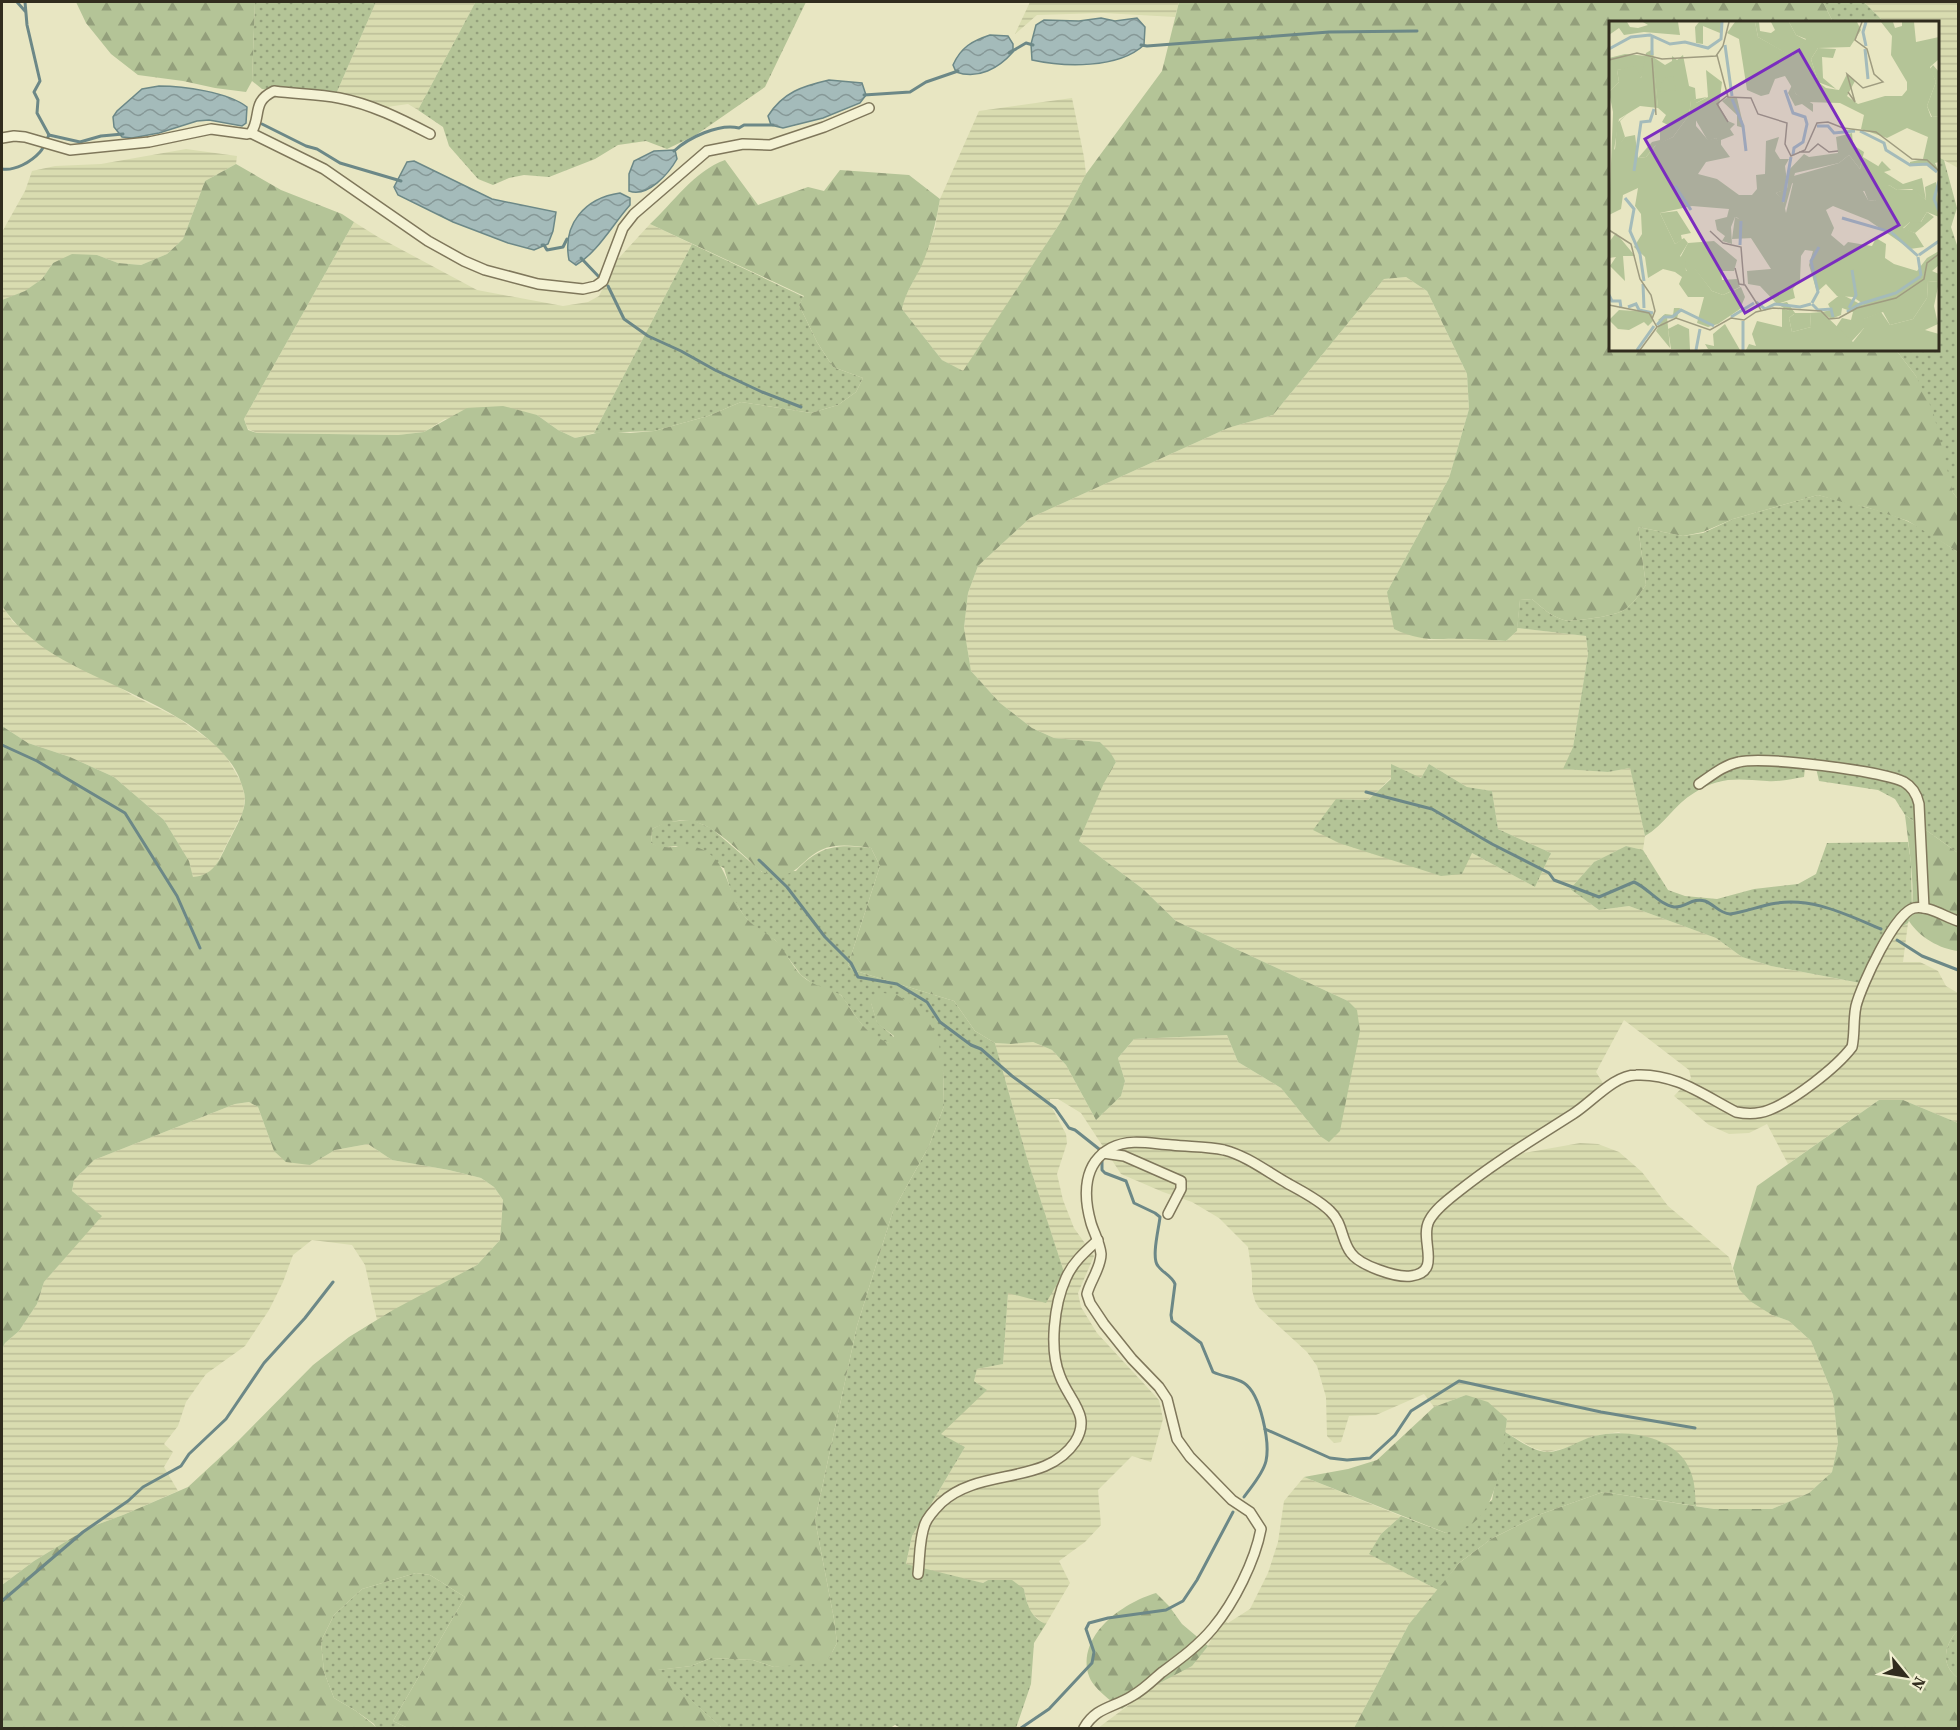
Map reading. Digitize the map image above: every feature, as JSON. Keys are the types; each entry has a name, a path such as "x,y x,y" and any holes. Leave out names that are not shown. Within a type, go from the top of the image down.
{"street":[{"path":"251,133 259,104 266,95 274,91 339,98 363,104 430,134"},
{"path":"2,138 14,136 46,142 70,150 149,142 211,129 251,133 324,169 428,241 464,261 485,270 527,281 583,289 596,286 603,281 623,228 634,214 707,151 742,144 770,145 824,127 869,108"},
{"path":"1699,784 1721,768 1741,761 1795,762 1881,775 1902,781 1916,794 1919,804 1924,908"},
{"path":"1084,1728 1099,1711 1132,1696 1193,1649 1214,1627 1246,1573 1262,1529 1250,1512 1232,1500 1190,1457 1177,1439 1167,1399 1112,1335 1090,1303 1087,1294 1100,1262 1098,1240 1089,1212 1086,1185 1093,1163 1103,1153 1118,1145 1141,1142 1209,1148 1236,1154 1331,1211 1342,1228 1351,1254 1360,1262 1401,1276 1417,1275 1429,1262 1426,1229 1429,1220 1438,1210 1496,1163 1572,1115 1622,1076 1654,1076 1681,1082 1736,1112 1743,1113 1768,1111 1794,1097 1826,1072 1852,1047 1856,1006 1871,969 1902,915 1912,908 1924,908 1959,921"},
{"path":"1103,1153 1124,1156 1181,1181 1181,1189 1168,1214"},
{"path":"918,1574 924,1524 933,1511 953,1492 965,1486 1035,1470 1053,1463 1066,1454 1076,1440 1082,1419 1066,1391 1056,1364 1054,1336 1066,1277 1074,1264 1098,1240"}],"green space":[{"path":"76,2 255,2 252,81 246,92 138,75 111,54 86,23"},
{"path":"255,2 376,2 333,101 311,95 262,89 252,81"},
{"path":"376,2 475,3 418,110 408,104 380,108 353,106 333,101"},
{"path":"473,2 806,2 765,87 696,135 667,149 646,141 618,145 595,159 549,177 524,175 493,185 478,179 449,146 443,127 418,110 475,3"},
{"path":"1030,2 1179,2 1175,17 1103,13 1037,15 1015,34"},
{"path":"1179,2 1823,2 1832,21 1609,21 1609,351 1897,351 1916,376 1933,411 1953,493 1958,499 1958,552 1908,521 1818,495 1733,519 1703,532 1683,536 1638,527 1646,585 1630,605 1619,612 1594,618 1564,620 1551,614 1532,599 1520,600 1517,631 1506,641 1422,638 1394,629 1387,592 1449,478 1469,409 1467,374 1427,291 1406,277 1384,279 1273,415 1228,428 1030,518 978,566 968,593 964,628 971,671 1000,703 1032,728 1054,738 1100,742 1116,762 1104,783 1079,841 1143,889 1176,921 1348,1001 1357,1010 1360,1031 1340,1131 1329,1142 1320,1136 1281,1088 1238,1062 1227,1035 1134,1039 1118,1058 1125,1081 1121,1096 1096,1120 1066,1065 1052,1050 1033,1042 995,1043 975,1031 954,1001 853,970 848,965 880,866 871,848 833,846 813,855 791,873 776,875 760,871 726,839 704,825 681,820 652,829 651,843 665,847 696,848 711,855 722,868 738,907 747,919 779,944 802,976 841,995 860,1021 874,1035 894,1044 894,1036 877,1023 871,1003 877,992 897,995 923,1012 938,1038 943,1071 944,1106 929,1146 893,1211 857,1326 815,1520 837,1643 829,1658 820,1663 774,1667 753,1660 711,1658 691,1666 658,1670 722,1728 408,1728 393,1721 465,1597 430,1575 416,1573 362,1589 334,1615 321,1641 324,1672 334,1698 356,1711 376,1728 2,1728 2,1585 34,1561 88,1528 188,1487 239,1440 313,1365 349,1337 393,1310 477,1265 500,1240 503,1200 494,1187 481,1178 392,1160 368,1144 335,1150 310,1165 286,1162 274,1151 258,1107 249,1102 235,1104 94,1160 74,1180 72,1191 102,1216 44,1282 37,1304 19,1331 5,1343 2,1350 2,726 28,743 70,757 114,777 164,820 189,861 193,877 207,873 217,863 244,809 245,799 239,777 225,755 204,736 153,704 47,650 34,641 2,606 2,300 25,291 42,279 53,263 72,254 97,255 118,263 141,265 167,254 183,239 205,181 236,164 281,190 342,214 354,222 244,419 248,430 257,433 398,435 424,432 467,408 503,406 537,415 558,430 575,438 605,431 630,433 654,431 708,416 741,402 811,413 838,405 856,392 863,378 833,367 817,342 799,305 804,296 650,224 684,188 703,172 725,160 758,205 808,187 824,191 840,170 909,175 940,199 927,252 907,293 902,309 942,360 963,371 1060,223 1086,174 1162,71"},
{"path":"1823,2 1864,2 1883,21 1832,21"},
{"path":"1864,2 1958,2 1958,168 1939,158 1939,21 1883,21"},
{"path":"1072,98 1086,174 1060,223 963,372 942,360 902,309 904,299 920,268 935,228 940,199 979,111"},
{"path":"186,149 237,156 236,164 205,181 183,239 167,254 141,265 118,263 97,255 53,263 42,279 25,292 2,300 2,232 25,191 32,171 55,166 101,164"},
{"path":"1939,158 1944,160 1957,208 1951,227 1958,248 1958,499 1953,493 1916,376 1897,351 1939,351"},
{"path":"354,222 477,290 563,306 588,302 599,296 617,260 650,224 692,244 594,433 575,438 558,430 537,415 445,419 424,432 398,435 257,433 248,429 244,419"},
{"path":"692,244 804,297 799,305 817,342 833,367 863,378 856,392 838,405 811,413 741,402 708,416 654,431 594,433"},
{"path":"1406,277 1427,291 1467,374 1469,409 1449,478 1387,592 1428,640 1467,638 1506,641 1517,631 1517,628 1586,636 1588,654 1573,747 1564,769 1608,772 1630,768 1645,836 1643,850 1626,846 1594,862 1570,889 1599,910 1629,906 1716,938 1742,957 1771,966 1859,983 1898,929 1908,923 1903,962 1920,962 1938,971 1946,986 1958,993 1958,1123 1903,1100 1879,1100 1788,1164 1767,1124 1749,1133 1729,1134 1709,1125 1674,1096 1691,1078 1689,1070 1624,1020 1596,1072 1603,1083 1603,1093 1568,1123 1518,1154 1580,1143 1598,1144 1619,1152 1642,1172 1668,1206 1729,1257 1739,1289 1772,1315 1789,1321 1811,1341 1833,1395 1838,1443 1832,1472 1809,1493 1772,1509 1714,1509 1696,1506 1694,1487 1619,1432 1593,1436 1566,1448 1547,1452 1533,1448 1505,1432 1507,1419 1466,1395 1434,1407 1424,1394 1376,1415 1349,1416 1341,1442 1334,1443 1327,1436 1326,1397 1317,1366 1307,1352 1259,1308 1252,1290 1248,1247 1219,1218 1192,1202 1121,1174 1081,1113 1058,1099 1050,1099 1050,1104 1066,1134 1067,1143 1057,1174 1063,1200 1074,1228 1094,1256 1078,1293 1081,1307 1097,1333 1159,1400 1163,1419 1151,1462 1132,1456 1098,1490 1101,1525 1085,1542 1059,1561 1070,1583 1046,1624 1029,1611 1024,1589 988,1580 983,1583 906,1565 912,1536 965,1447 940,1434 986,1390 974,1381 977,1369 1003,1364 1008,1293 1064,1272 1027,1158 995,1043 1033,1042 1052,1050 1066,1065 1096,1120 1121,1096 1125,1081 1118,1058 1134,1039 1227,1035 1238,1062 1281,1088 1320,1136 1348,1001 1176,921 1143,889 1079,841 1104,782 1116,762 1100,742 1054,738 1032,728 1000,703 971,671 964,629 968,593 978,566 1030,518 1228,428 1273,415 1384,279","holes":["1429,764 1467,787 1492,791 1498,829 1551,853 1535,887 1472,853 1336,799 1368,800 1391,778 1421,778"]},
{"path":"1818,495 1896,516 1958,552 1958,853 1905,815 1895,799 1878,790 1819,781 1816,768 1805,768 1804,777 1786,780 1738,779 1712,784 1687,798 1645,836 1630,768 1608,772 1563,769 1573,747 1588,654 1586,636 1517,628 1520,600 1532,599 1551,614 1564,620 1594,618 1619,612 1636,599 1646,585 1638,527 1683,536 1703,533 1733,519"},
{"path":"2,606 13,622 132,695 178,718 215,744 226,756 241,782 245,797 243,812 214,869 204,877 193,877 189,861 164,820 114,777 70,757 28,743 2,726"},
{"path":"1391,764 1421,778 1429,764 1467,787 1492,791 1498,829 1551,853 1535,887 1472,853 1462,874 1441,876 1339,843 1313,830 1336,799 1368,800 1391,779"},
{"path":"1905,815 1958,853 1958,951 1944,948 1930,941 1909,921 1913,899"},
{"path":"692,820 711,828 762,872 796,871 813,856 830,848 848,846 871,848 880,866 848,965 853,970 954,1001 975,1031 995,1043 1027,1158 1064,1272 1046,1303 1008,1293 1003,1364 977,1369 974,1381 987,1390 941,1434 965,1447 912,1536 906,1564 983,1583 988,1580 1012,1580 1024,1589 1030,1610 1036,1618 1046,1624 1034,1643 1031,1684 1016,1728 901,1728 895,1725 890,1728 722,1728 657,1670 691,1666 711,1658 753,1660 774,1667 829,1658 837,1643 815,1520 857,1326 893,1211 929,1146 944,1106 943,1071 871,1003 877,1022 894,1037 894,1045 873,1037 841,995 817,987 801,975 775,940 758,930 744,916 733,898 724,868 676,846 659,848 651,843 652,829 666,822"},
{"path":"1908,842 1911,863 1912,913 1908,923 1898,929 1860,983 1771,966 1742,957 1716,938 1629,906 1599,910 1570,889 1594,862 1626,846 1643,850 1668,890 1685,896 1717,899 1754,889 1798,884 1816,874 1827,843"},
{"path":"1879,1100 1903,1100 1958,1123 1958,1630 1947,1648 1946,1661 1952,1673 1958,1678 1958,1728 1354,1728 1409,1624 1459,1563 1491,1539 1541,1514 1603,1492 1714,1509 1772,1509 1809,1493 1832,1472 1838,1443 1833,1395 1811,1341 1789,1321 1772,1315 1750,1301 1739,1289 1733,1268 1757,1186"},
{"path":"249,1102 258,1107 274,1151 310,1165 335,1150 368,1144 392,1160 481,1178 494,1187 503,1200 500,1240 477,1265 377,1320 365,1265 352,1245 312,1240 293,1255 269,1310 245,1346 206,1374 186,1402 178,1426 164,1444 173,1452 164,1467 178,1491 88,1528 34,1561 2,1585 2,1474 4,1472 2,1468 2,1350 5,1343 19,1331 37,1304 44,1282 101,1216 72,1191 74,1180 94,1160 235,1104"},
{"path":"1466,1395 1488,1402 1507,1419 1494,1490 1482,1515 1470,1525 1446,1533 1304,1477 1348,1469 1377,1460 1434,1407"},
{"path":"1505,1432 1530,1447 1546,1452 1606,1434 1635,1434 1662,1442 1683,1458 1690,1470 1694,1483 1696,1506 1603,1492 1541,1514 1491,1539 1459,1563 1438,1590 1369,1554 1381,1534 1401,1516 1446,1533 1492,1500"},
{"path":"1304,1477 1401,1516 1381,1534 1370,1554 1438,1590 1409,1624 1354,1728 1098,1728 1208,1646 1221,1618 1228,1623 1250,1609 1268,1573 1278,1542 1284,1501"},
{"path":"416,1573 430,1575 465,1597 393,1721 408,1728 376,1728 356,1711 334,1698 324,1672 321,1641 334,1615 362,1589"},
{"path":"1156,1593 1182,1624 1208,1646 1192,1666 1150,1688 1122,1709 1103,1694 1091,1680 1087,1661 1089,1648 1105,1623 1116,1613"},
{"path":"1958,1630 1958,1678 1948,1667 1946,1655 1947,1648"}],"water":[{"path":"1101,18 1115,21 1137,18 1145,27 1144,45 1133,53 1106,62 1075,65 1032,60 1031,44 1036,25 1044,20 1079,21"},
{"path":"990,35 1008,36 1013,44 1013,52 988,71 972,74 956,72 953,65 963,49 972,42"},
{"path":"829,80 862,83 866,95 860,103 823,118 783,128 771,125 768,116 780,101 794,91"},
{"path":"159,86 180,87 229,97 247,107 246,123 242,126 209,120 197,121 159,133 132,138 122,137 114,127 113,117 117,111 142,89"},
{"path":"675,150 677,159 657,183 643,191 629,191 629,174 634,161 654,151"},
{"path":"414,161 492,199 556,212 548,244 534,250 508,243 453,222 398,195 394,187 407,162"},
{"path":"620,193 630,198 630,205 598,246 576,265 569,260 568,247 573,224 587,207 596,201"}],"waterway":[{"path":"17,2 25,11"},
{"path":"25,2 27,25 40,81 34,92 38,100 37,113 49,135"},
{"path":"1141,45 1329,32 1417,31"},
{"path":"1009,53 1026,43 1033,45"},
{"path":"864,95 910,92 926,82 958,71"},
{"path":"262,124 306,146 317,149 340,163 401,181"},
{"path":"674,151 687,141 713,130 739,128 744,125 773,125"},
{"path":"49,135 80,142 101,136 123,134"},
{"path":"2,169 17,167 32,159 41,150 49,135"},
{"path":"542,245 547,250 563,247 567,239"},
{"path":"581,258 600,278"},
{"path":"608,286 624,319 648,336 762,392 801,407"},
{"path":"2,745 37,761 125,813 177,896 200,948"},
{"path":"1366,792 1432,809 1492,844 1549,873 1554,880 1599,897 1634,882 1664,903 1674,907 1701,900 1730,914 1771,904 1800,902 1828,908 1881,929"},
{"path":"759,860 787,887 825,937 851,963 858,977 897,984 927,1002 940,1022 971,1045 981,1049 1055,1108 1069,1128 1075,1130 1099,1149"},
{"path":"1897,940 1922,956 1958,970"},
{"path":"1102,1160 1102,1170 1105,1173 1126,1181 1134,1203 1160,1217 1155,1257 1158,1266 1175,1284 1172,1321 1201,1343 1213,1372 1244,1383 1255,1397 1263,1419 1267,1453 1260,1475 1244,1497"},
{"path":"2,1601 83,1532 128,1501 143,1487 181,1466 189,1454 226,1419 264,1363 305,1318 333,1282"},
{"path":"1265,1429 1330,1458 1347,1460 1370,1458 1395,1435 1411,1411 1459,1381 1601,1412 1695,1428"},
{"path":"1021,1728 1049,1709 1092,1663 1094,1652 1086,1629 1089,1623 1166,1610 1183,1601 1197,1580 1233,1512"}]}
